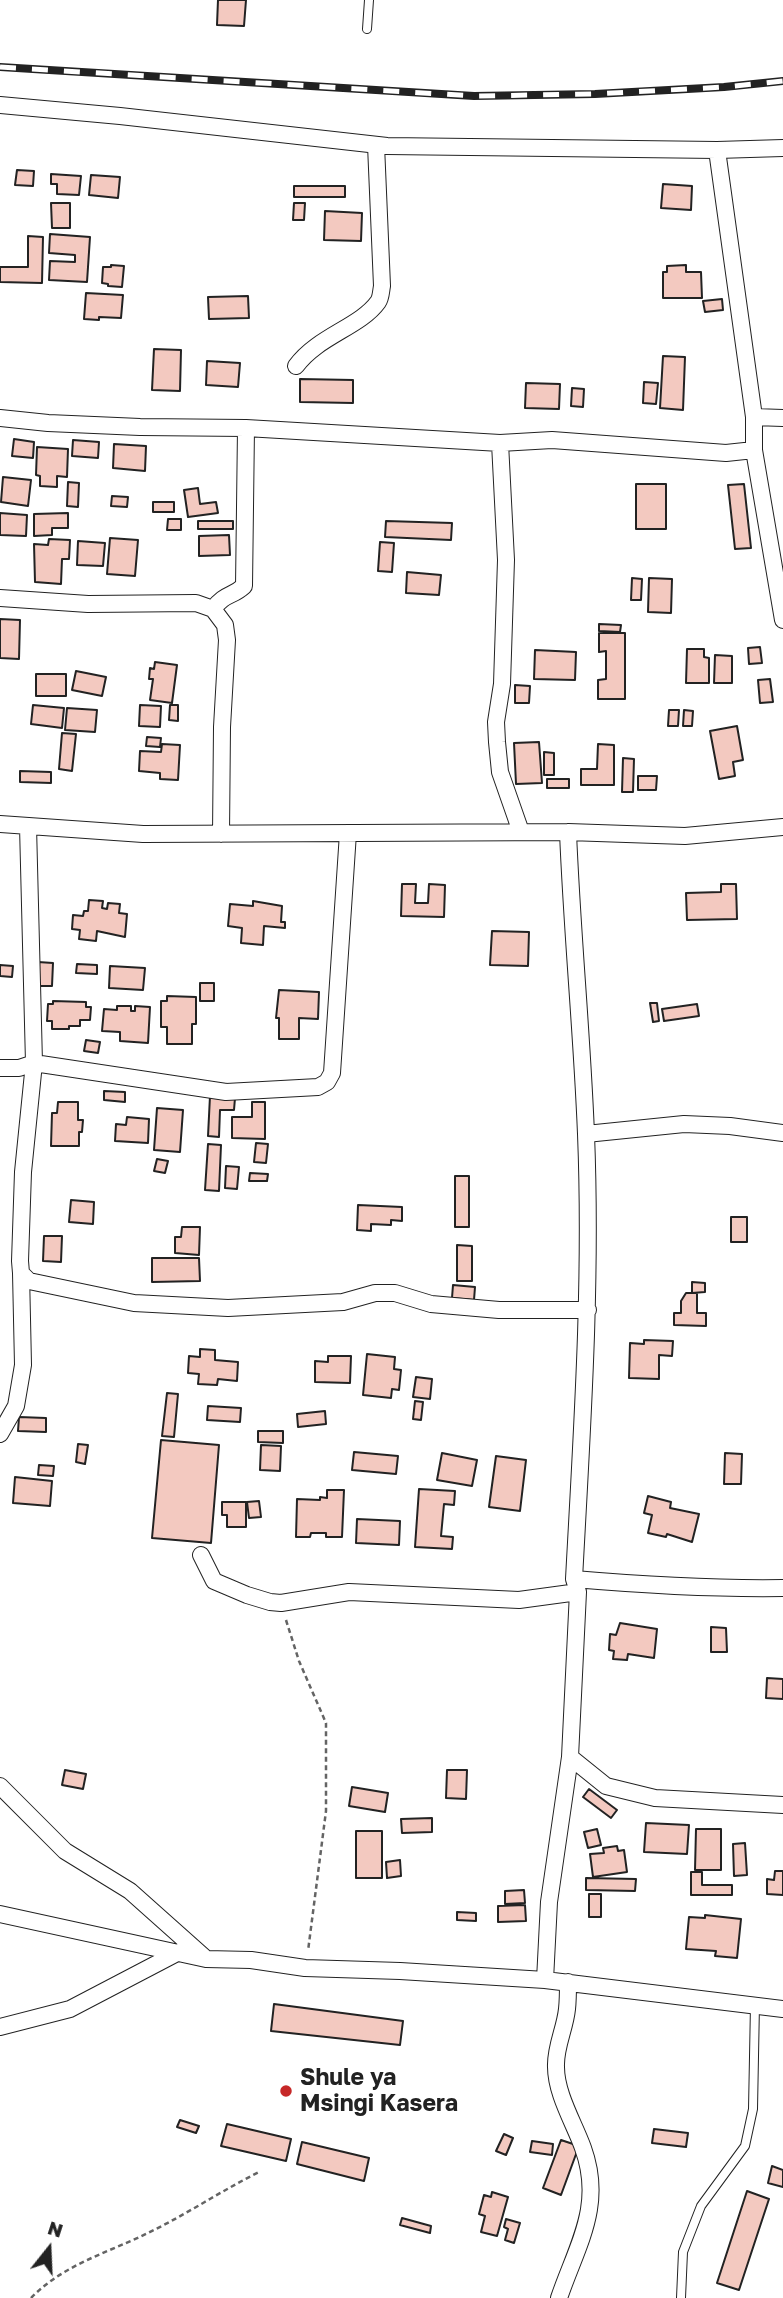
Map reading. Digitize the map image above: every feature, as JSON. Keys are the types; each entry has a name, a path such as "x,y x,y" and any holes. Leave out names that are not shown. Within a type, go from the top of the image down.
{"street":[{"path":"0,105 376,145 717,150 783,148"},
{"path":"296,366 324,339 363,315 379,301 382,286 376,145"},
{"path":"717,150 754,417 754,450 783,620"},
{"path":"754,417 783,418"},
{"path":"0,418 140,427 246,428 500,443 552,440 726,453 754,450"},
{"path":"213,609 227,594 237,592 244,586 246,428"},
{"path":"500,443 506,560 502,684 496,722 497,742 500,772 521,832"},
{"path":"0,598 88,604 196,603 213,609 225,625 228,640 222,727 221,834"},
{"path":"0,824 143,834 568,832 685,836 783,827"},
{"path":"0,1434 16,1406 23,1365 23,1172 34,1063 28,826"},
{"path":"545,1980 549,1902 570,1757 588,1310 586,1134 572,943 568,832"},
{"path":"0,1069 19,1068 34,1063 226,1092 318,1087 327,1082 332,1073 348,833"},
{"path":"586,1134 684,1124 730,1126 783,1133"},
{"path":"21,1273 29,1281 51,1287 148,1303 228,1308 343,1302 375,1293 396,1293 431,1304 499,1310 588,1310"},
{"path":"201,1556 214,1581 247,1595 281,1603 349,1592 519,1600 576,1585 783,1588"},
{"path":"570,1757 606,1786 655,1798 783,1805"},
{"path":"0,1786 65,1850 130,1891 206,1959"},
{"path":"0,1914 206,1959 251,1960 306,1968 400,1970 545,1980 783,2008"},
{"path":"0,2027 70,2009 179,1952"},
{"path":"559,2298 587,2225 592,2199 585,2152 559,2087 555,2068 567,2010 568,1982"}],"lane":[{"path":"367,29 369,0"},
{"path":"681,2298 683,2252 701,2206 745,2146 753,2109 755,2004"}],"path":[{"path":"281,1603 299,1661 326,1723 326,1811 306,1968"},
{"path":"31,2298 48,2281 81,2262 140,2237 259,2172"}],"building":[{"path":"218,0 246,0 244,26 217,25"},
{"path":"17,170 34,171 33,186 15,185"},
{"path":"51,174 81,176 79,195 57,194 57,184 51,184"},
{"path":"91,175 120,177 118,198 89,195"},
{"path":"663,184 692,186 691,210 661,208"},
{"path":"294,186 345,186 345,197 294,197"},
{"path":"51,203 70,203 70,228 52,228"},
{"path":"294,203 305,203 304,220 293,220"},
{"path":"325,211 362,213 361,241 324,240"},
{"path":"50,234 90,237 87,282 49,280 50,261 75,262 75,255 49,253"},
{"path":"28,236 43,237 42,283 0,282 0,267 28,267"},
{"path":"686,265 686,272 701,272 702,298 663,298 663,272 667,272 667,266"},
{"path":"124,266 122,287 102,283 103,267"},
{"path":"86,293 123,295 121,318 84,319"},
{"path":"248,296 249,318 209,319 208,297"},
{"path":"722,299 723,310 705,312 703,301"},
{"path":"154,349 181,350 180,391 152,390"},
{"path":"663,356 685,357 683,410 660,408"},
{"path":"207,361 240,363 238,387 206,385"},
{"path":"300,379 353,380 353,403 300,402"},
{"path":"644,382 658,383 656,404 643,403"},
{"path":"526,383 560,384 559,409 525,408"},
{"path":"572,388 584,389 583,407 571,406"},
{"path":"14,439 34,442 33,458 12,456"},
{"path":"73,440 99,442 98,458 72,456"},
{"path":"114,444 146,446 145,471 113,468"},
{"path":"37,447 68,449 67,477 57,476 57,487 40,486 40,476 36,475"},
{"path":"3,477 31,480 28,506 1,502"},
{"path":"68,482 79,483 78,507 67,506"},
{"path":"636,484 666,484 666,529 636,529"},
{"path":"744,484 751,548 735,549 728,485"},
{"path":"198,488 200,504 216,502 218,513 188,517 184,490"},
{"path":"112,496 128,497 127,507 111,506"},
{"path":"153,502 174,502 174,512 153,512"},
{"path":"0,513 27,515 26,536 0,535"},
{"path":"68,513 68,528 52,528 52,535 34,536 34,514"},
{"path":"168,519 181,519 181,530 167,530"},
{"path":"198,521 233,521 233,529 198,529"},
{"path":"386,521 452,523 451,540 385,537"},
{"path":"229,535 230,555 199,556 199,536"},
{"path":"110,538 138,540 135,576 107,574"},
{"path":"49,539 70,540 69,559 62,559 61,584 35,582 34,544 48,545"},
{"path":"78,541 105,543 103,566 77,565"},
{"path":"380,542 394,543 392,572 378,571"},
{"path":"407,572 441,575 439,595 406,593"},
{"path":"632,578 642,579 641,600 631,600"},
{"path":"649,578 672,579 671,613 648,612"},
{"path":"0,619 20,620 19,659 0,658"},
{"path":"599,624 621,625 620,632 599,631"},
{"path":"599,633 625,633 625,699 598,699 598,680 606,679 606,651 599,652"},
{"path":"760,647 762,663 749,664 748,648"},
{"path":"687,649 704,649 704,657 709,658 709,683 686,683"},
{"path":"535,650 576,652 575,680 534,679"},
{"path":"715,655 732,656 732,683 714,683"},
{"path":"155,662 177,665 172,703 150,700 153,679 149,679 150,668 154,669"},
{"path":"76,671 106,677 102,696 72,690"},
{"path":"36,674 66,674 66,696 36,696"},
{"path":"770,679 773,702 760,703 758,680"},
{"path":"515,685 530,686 529,703 515,703"},
{"path":"33,705 64,708 62,728 31,724"},
{"path":"140,705 161,706 160,727 139,726"},
{"path":"170,705 178,705 178,721 169,720"},
{"path":"67,708 97,710 95,732 65,730"},
{"path":"669,710 679,710 678,726 668,726"},
{"path":"684,710 693,711 692,726 683,726"},
{"path":"737,726 743,760 733,762 735,776 719,779 710,731"},
{"path":"62,733 76,734 72,771 59,769"},
{"path":"147,737 161,738 160,747 146,746"},
{"path":"539,742 542,783 516,784 514,743"},
{"path":"162,744 180,745 178,780 160,779 160,773 139,771 140,751 161,752"},
{"path":"598,744 614,745 614,785 581,785 581,769 597,769"},
{"path":"544,752 554,753 554,775 544,775"},
{"path":"623,758 634,759 633,792 622,792"},
{"path":"20,771 51,772 51,783 20,782"},
{"path":"638,776 657,776 656,790 638,790"},
{"path":"547,779 569,779 569,788 547,788"},
{"path":"402,884 416,884 415,903 428,903 429,884 445,885 444,917 401,916"},
{"path":"721,884 736,884 737,919 687,920 686,893 721,892"},
{"path":"89,900 103,901 102,908 107,909 108,903 120,904 119,913 127,914 125,937 97,931 96,941 79,939 80,930 72,929 73,915 83,916 84,911 88,911"},
{"path":"253,901 282,906 281,922 285,922 285,928 264,926 263,945 241,943 242,928 228,926 230,904 253,906"},
{"path":"492,931 529,932 528,966 490,965"},
{"path":"38,962 53,963 52,986 37,986"},
{"path":"77,964 97,965 97,974 76,973"},
{"path":"0,965 13,966 12,977 0,976"},
{"path":"110,966 145,968 143,990 109,988"},
{"path":"200,983 214,983 214,1001 200,1001"},
{"path":"279,990 319,992 318,1019 299,1018 299,1039 279,1039 279,1018 276,1018"},
{"path":"167,996 196,997 196,1024 192,1024 192,1044 167,1044 167,1027 161,1027 161,1001 167,1001"},
{"path":"53,1001 86,1002 86,1007 91,1007 90,1020 80,1020 80,1026 69,1026 69,1029 52,1029 52,1021 47,1021 48,1004 53,1004"},
{"path":"650,1003 657,1003 659,1021 653,1022"},
{"path":"697,1004 699,1016 664,1021 662,1009"},
{"path":"117,1006 131,1006 131,1011 135,1011 135,1006 150,1007 148,1043 120,1041 120,1032 102,1031 104,1009 117,1010"},
{"path":"86,1040 100,1042 98,1053 84,1051"},
{"path":"104,1091 125,1092 125,1102 104,1100"},
{"path":"210,1096 235,1098 234,1110 220,1110 219,1137 208,1136"},
{"path":"58,1102 78,1102 78,1120 83,1120 82,1132 79,1132 79,1146 51,1146 52,1113 57,1113"},
{"path":"252,1102 265,1102 265,1139 232,1138 232,1117 252,1117"},
{"path":"157,1108 183,1110 180,1152 154,1150"},
{"path":"127,1117 149,1119 148,1143 115,1141 116,1124 126,1125"},
{"path":"256,1143 268,1144 266,1163 254,1162"},
{"path":"208,1144 221,1145 219,1191 205,1190"},
{"path":"157,1159 168,1161 165,1173 154,1171"},
{"path":"226,1166 239,1167 237,1189 225,1188"},
{"path":"250,1173 268,1174 267,1181 249,1181"},
{"path":"455,1176 469,1176 469,1227 455,1227"},
{"path":"71,1200 94,1202 93,1224 69,1222"},
{"path":"358,1205 402,1207 402,1221 391,1220 391,1225 371,1224 371,1231 357,1230"},
{"path":"731,1217 747,1217 747,1242 731,1242"},
{"path":"182,1227 200,1227 199,1255 175,1253 175,1237 181,1237"},
{"path":"44,1236 62,1236 61,1262 43,1261"},
{"path":"457,1245 472,1246 472,1281 457,1281"},
{"path":"152,1258 199,1258 200,1281 152,1282"},
{"path":"692,1282 705,1283 705,1292 692,1293"},
{"path":"453,1285 475,1287 474,1300 452,1298"},
{"path":"686,1293 697,1293 697,1313 706,1313 706,1326 674,1325 674,1313 681,1313 681,1301"},
{"path":"644,1340 673,1341 672,1356 659,1355 659,1379 629,1378 630,1343 644,1344"},
{"path":"200,1349 215,1350 215,1360 238,1362 237,1381 218,1379 217,1385 198,1384 199,1374 188,1373 189,1356 200,1357"},
{"path":"367,1354 395,1357 394,1369 401,1370 399,1390 392,1389 391,1398 363,1395"},
{"path":"328,1356 351,1356 350,1383 315,1382 315,1361 328,1362"},
{"path":"416,1377 432,1379 430,1399 413,1397"},
{"path":"167,1393 178,1394 174,1437 162,1436"},
{"path":"415,1401 423,1402 421,1420 413,1419"},
{"path":"208,1406 241,1408 240,1422 207,1420"},
{"path":"325,1411 326,1424 298,1427 297,1414"},
{"path":"19,1417 46,1418 46,1432 18,1431"},
{"path":"258,1431 283,1431 283,1443 258,1442"},
{"path":"161,1440 219,1445 211,1543 152,1538"},
{"path":"78,1444 88,1445 85,1464 76,1462"},
{"path":"261,1445 281,1446 280,1471 260,1470"},
{"path":"354,1452 398,1456 396,1474 352,1470"},
{"path":"442,1453 477,1460 472,1486 437,1480"},
{"path":"725,1453 742,1454 741,1484 724,1484"},
{"path":"496,1456 526,1460 520,1511 489,1507"},
{"path":"39,1465 54,1466 53,1476 38,1475"},
{"path":"15,1477 52,1481 50,1506 13,1503"},
{"path":"419,1489 455,1491 454,1505 444,1504 441,1536 453,1537 452,1549 415,1547"},
{"path":"327,1490 344,1490 342,1537 311,1533 310,1537 296,1537 297,1499 327,1498"},
{"path":"648,1496 671,1502 670,1508 699,1514 692,1542 667,1534 666,1537 648,1533 652,1515 644,1513"},
{"path":"259,1501 261,1517 249,1518 247,1502"},
{"path":"222,1502 246,1502 246,1527 227,1527 227,1515 222,1515"},
{"path":"357,1519 400,1521 399,1545 356,1543"},
{"path":"620,1623 657,1629 654,1658 628,1654 627,1660 613,1659 614,1651 609,1650 610,1634 616,1635"},
{"path":"711,1627 726,1628 727,1652 711,1652"},
{"path":"767,1678 783,1679 783,1699 766,1698"},
{"path":"65,1770 86,1774 83,1789 62,1785"},
{"path":"447,1770 467,1770 466,1799 446,1798"},
{"path":"352,1787 388,1793 385,1812 349,1806"},
{"path":"589,1789 617,1810 611,1818 583,1797"},
{"path":"432,1818 432,1832 402,1833 401,1819"},
{"path":"646,1823 689,1825 687,1854 644,1852"},
{"path":"597,1829 601,1845 588,1848 584,1832"},
{"path":"696,1829 721,1829 721,1870 695,1870"},
{"path":"356,1831 382,1831 382,1878 356,1878"},
{"path":"745,1843 747,1875 734,1876 733,1844"},
{"path":"617,1846 618,1851 624,1850 627,1872 593,1877 590,1854 604,1853 603,1848"},
{"path":"400,1860 401,1876 387,1878 386,1862"},
{"path":"775,1871 783,1871 783,1895 767,1894 767,1879 774,1880"},
{"path":"691,1872 702,1872 702,1885 732,1885 732,1895 691,1895"},
{"path":"586,1878 636,1879 635,1891 586,1890"},
{"path":"524,1890 525,1903 505,1904 505,1891"},
{"path":"589,1894 601,1894 601,1917 589,1917"},
{"path":"525,1905 526,1921 498,1922 498,1906"},
{"path":"457,1912 476,1913 476,1921 457,1920"},
{"path":"705,1915 741,1919 737,1958 715,1956 716,1951 686,1949 689,1917 705,1918"},
{"path":"274,2004 403,2021 400,2045 271,2031"},
{"path":"180,2120 199,2126 196,2133 177,2127"},
{"path":"227,2124 291,2139 286,2161 221,2146"},
{"path":"654,2129 688,2133 686,2147 652,2143"},
{"path":"504,2134 513,2138 506,2155 496,2151"},
{"path":"561,2140 579,2146 561,2195 543,2188"},
{"path":"532,2141 553,2144 552,2155 530,2152"},
{"path":"302,2142 369,2158 364,2181 297,2164"},
{"path":"772,2166 783,2170 783,2187 768,2183"},
{"path":"747,2191 769,2199 739,2290 717,2283"},
{"path":"492,2192 508,2197 497,2236 481,2232 485,2216 479,2214 484,2195 491,2197"},
{"path":"402,2218 431,2226 430,2233 400,2225"},
{"path":"506,2219 520,2223 514,2243 505,2240 508,2229 504,2227"}],"railway":[{"path":"0,67 474,96 595,94 783,81"}],"place":[{"name":"Shule ya Msingi Kasera","path":"286,2091"}]}
